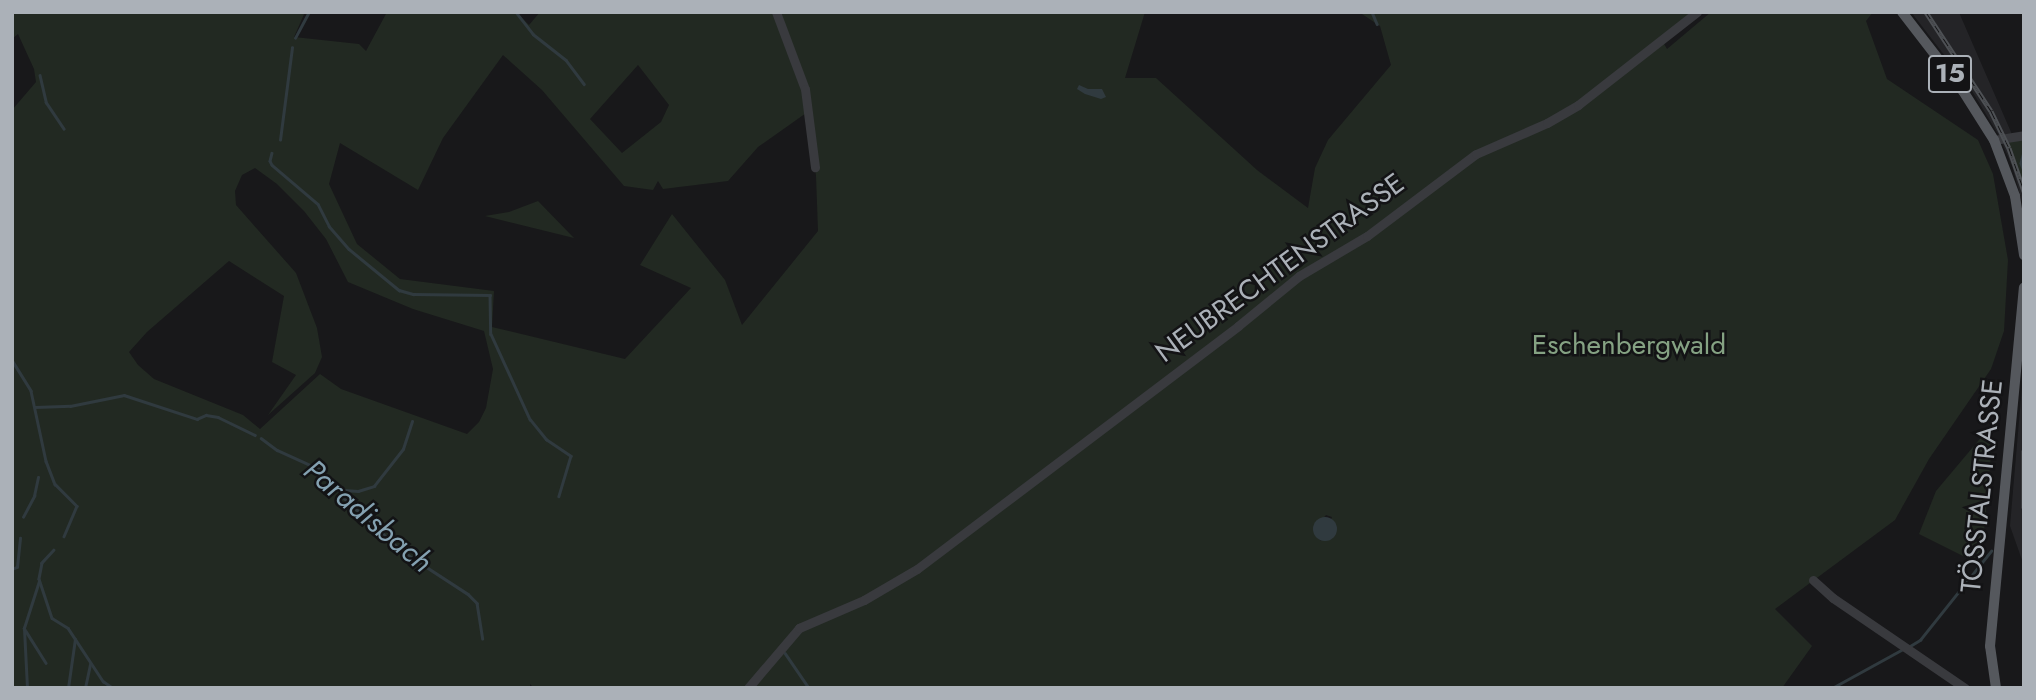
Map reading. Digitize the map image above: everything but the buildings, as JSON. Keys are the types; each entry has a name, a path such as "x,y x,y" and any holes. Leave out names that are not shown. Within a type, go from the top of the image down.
{"main road":[{"name":"15","path":"1902,12 1964,91 1994,140 2015,196 2024,255"},
{"name":"TÖSSTALSTRASSE","path":"1996,688 1990,646 2024,288"}],"street":[{"path":"776,12 806,89 816,167"},
{"name":"NEUBRECHTENSTRASSE","path":"748,688 794,632 874,594 917,569 1229,333 1293,280 1367,236 1476,154 1547,123 1578,105 1697,12"},
{"path":"1994,140 2024,135"},
{"path":"1813,580 1830,596 1965,688"}],"shaded area":[{"path":"1911,12 1959,12 2011,132 2024,175 2024,209 2012,166 1998,134 1972,91"},
{"path":"1079,85 1088,89 1102,89 1106,97 1101,99 1085,94 1077,89"},
{"path":"2024,363 2024,576 2022,560 2010,526"},
{"path":"1325,517 1333,521 1337,529 1333,537 1325,541 1317,537 1313,529 1317,521"}],"green space":[{"name":"Eschenbergwald","path":"12,12 305,12 294,37 359,44 366,51 387,12 516,12 529,25 540,12 1145,12 1125,78 1156,78 1257,170 1308,208 1315,168 1328,140 1391,65 1380,26 1359,12 1697,12 1663,42 1667,49 1711,12 1873,12 1866,21 1887,79 1978,140 1993,174 2008,260 2004,331 1991,369 1929,459 1895,520 1775,609 1812,646 1782,688 534,688 530,684 530,688 12,688 12,110 36,82 34,69 18,34 12,39","holes":["503,55 542,90 624,186 653,190 658,181 663,189 728,181 758,147 809,111 816,176 818,231 742,325 725,280 672,214 640,265 691,288 625,359 492,327 494,291 400,279 357,244 329,184 340,143 418,190 443,138","638,65 669,105 661,122 622,153 590,119","255,168 277,184 304,211 326,239 348,282 413,309 484,331 493,369 486,408 479,422 467,434 341,389 320,374 260,429 243,415 154,379 138,365 129,352 147,332 229,261 284,296 272,362 296,375 268,415 315,373 322,357 317,328 296,273 236,205 235,191 242,175","1326,515 1332,517 1321,541 1315,535 1315,528"]},
{"path":"2024,135 2024,191 2005,139"},
{"path":"538,201 574,238 485,216 509,212"},
{"path":"1994,422 1981,565 1919,534 1936,491"}],"waterway":[{"path":"295,38 309,12"},
{"path":"516,12 533,34 566,60 584,84"},
{"path":"1372,12 1377,24"},
{"path":"280,140 292,48"},
{"path":"40,75 46,102 64,129"},
{"path":"2024,152 2021,163 2024,171"},
{"path":"272,153 272,165 318,204 329,226 349,249 399,290 413,294 490,295 491,334 530,419 546,439 571,456 559,496"},
{"path":"12,360 31,391 46,461 55,484 77,506 64,536"},
{"name":"Paradisbach","path":"35,407 70,406 124,395 197,419 206,415 218,417 255,435"},
{"path":"335,482 344,490 358,491 374,486 403,449 412,421"},
{"name":"Paradisbach","path":"261,438 277,450 319,469 333,480 343,497 402,551 468,594 477,603 483,639"},
{"path":"23,517 34,496 38,477"},
{"path":"12,569 17,567 20,538"},
{"path":"54,550 42,563 39,579 52,618 68,628 103,681 113,688"},
{"path":"1910,646 1920,640 1991,551"},
{"path":"27,688 24,628 39,581"},
{"path":"24,628 46,663"},
{"path":"68,688 75,639"},
{"path":"1832,688 1903,649"},
{"path":"785,653 809,688"},
{"path":"85,688 90,664"}],"railway":[{"path":"1926,12 1991,111 2009,148 2024,191"},
{"path":"2024,450 2024,508"}]}
